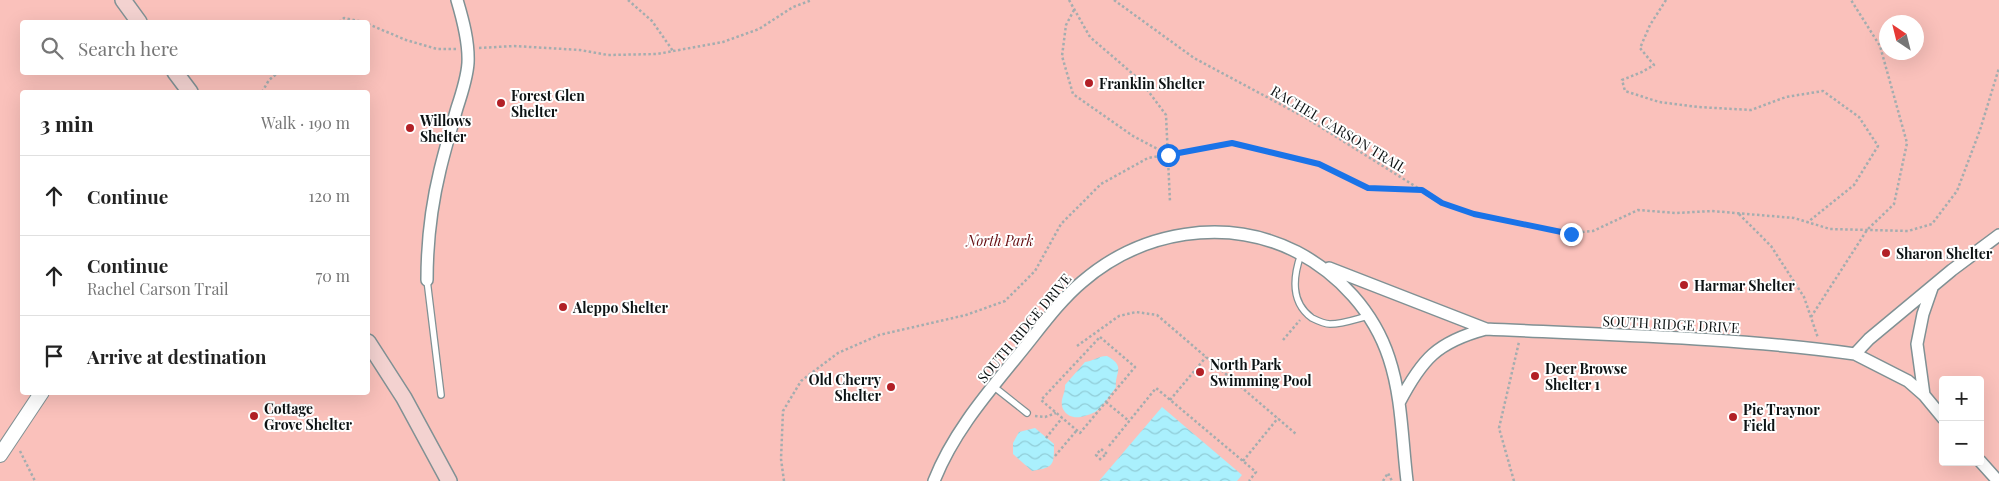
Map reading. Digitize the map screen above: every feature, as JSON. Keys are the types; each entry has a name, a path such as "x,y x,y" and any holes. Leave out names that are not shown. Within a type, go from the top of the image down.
{"main road":[{"path":"123,0 138,20"},
{"path":"177,75 188,90"},
{"path":"370,345 404,398 448,481"}],"street":[{"path":"427,280 427,242 431,216 440,171 468,65 468,48 457,0"},
{"name":"SOUTH RIDGE DRIVE","path":"934,481 951,445 965,422 1080,283 1102,265 1143,244 1175,235 1203,231 1250,236 1283,245 1301,254 1336,278 1368,316 1389,357 1399,403 1407,481"},
{"path":"1854,354 1869,339 1952,270 1999,236"},
{"name":"SOUTH RIDGE DRIVE","path":"1317,264 1486,329"},
{"path":"1924,395 1917,344 1923,314 1933,287"},
{"name":"SOUTH RIDGE DRIVE","path":"1399,403 1422,364 1434,352 1463,335 1486,329 1693,339 1821,349 1854,354 1908,381 1924,395 1939,413"},
{"path":"0,455 40,395"},
{"path":"1984,465 1998,481"}],"lane":[{"path":"1301,254 1296,269 1295,291 1296,298 1306,313 1316,320 1331,324 1368,316"},
{"path":"427,280 442,394"},
{"path":"993,386 1027,413"}],"path":[{"path":"628,0 652,21 674,51"},
{"path":"370,25 406,40 437,49 514,46 580,50 608,55 657,54 722,42 759,29 793,7 812,0"},
{"path":"1069,0 1090,37 1140,80 1166,114 1170,202"},
{"name":"RACHEL CARSON TRAIL","path":"1114,0 1194,58 1306,118 1442,203 1474,214 1571,234 1593,231 1638,210 1676,213 1712,211 1794,218 1830,229 1908,231 1932,224 1957,191 1983,121 1999,68"},
{"path":"1666,0 1650,25 1640,48 1654,65 1622,80 1625,91 1659,102 1698,107 1751,110 1786,97 1822,91 1859,117 1878,146 1854,185 1808,222"},
{"path":"1811,317 1868,230 1894,204 1907,143 1880,46 1851,0"},
{"path":"1074,9 1066,25 1062,56 1073,94 1133,136 1168,155"},
{"path":"342,20 344,18 354,20"},
{"path":"263,90 269,80 275,75"},
{"path":"784,481 781,459 783,411 801,381 838,352 879,335 966,315 1005,301 1035,270 1061,224 1102,184 1148,158 1232,143 1319,164 1368,188 1422,190"},
{"path":"1738,213 1771,246 1804,297 1821,349"},
{"path":"1078,346 1119,316 1136,312 1147,312 1157,315 1296,434"},
{"path":"1283,340 1306,313"},
{"path":"1514,481 1499,428 1522,330"},
{"path":"1100,337 1135,367 1080,432 1056,412 1041,400 1100,337"},
{"path":"1170,400 1206,357"},
{"path":"1241,387 1246,379"},
{"path":"1108,446 1156,388 1256,472 1249,481"},
{"path":"1106,402 1129,421"},
{"path":"1027,413 1030,416 1045,417 1056,412"},
{"path":"1046,438 1062,418"},
{"path":"1243,461 1278,418"},
{"path":"1055,456 1077,430"},
{"path":"1383,481 1388,472 1392,481"}],"green space":[{"name":"North Park","path":"0,0 1999,0 1999,481 0,481"}],"water":[{"path":"1107,356 1118,367 1116,387 1097,411 1082,417 1070,416 1062,406 1065,385 1085,362"},
{"path":"1162,407 1242,475 1237,481 1099,481"},
{"path":"1035,428 1054,444 1054,457 1049,466 1032,471 1013,454 1013,443 1019,432"}],"place":[{"name":"Franklin Shelter","path":"1089,83"},
{"name":"Forest Glen Shelter","path":"501,103"},
{"name":"Willows Shelter","path":"410,128"},
{"name":"Sharon Shelter","path":"1886,253"},
{"name":"Harmar Shelter","path":"1684,285"},
{"name":"Aleppo Shelter","path":"563,307"},
{"name":"North Park Swimming Pool","path":"1200,372"},
{"name":"Deer Browse Shelter 1","path":"1535,376"},
{"name":"Old Cherry Shelter","path":"891,387"},
{"name":"Cottage Grove Shelter","path":"254,416"},
{"name":"Pie Traynor Field","path":"1733,417"}],"route":[{"path":"1168,155 1232,143 1319,164 1368,188 1422,190 1442,203 1474,214 1571,234"}]}
